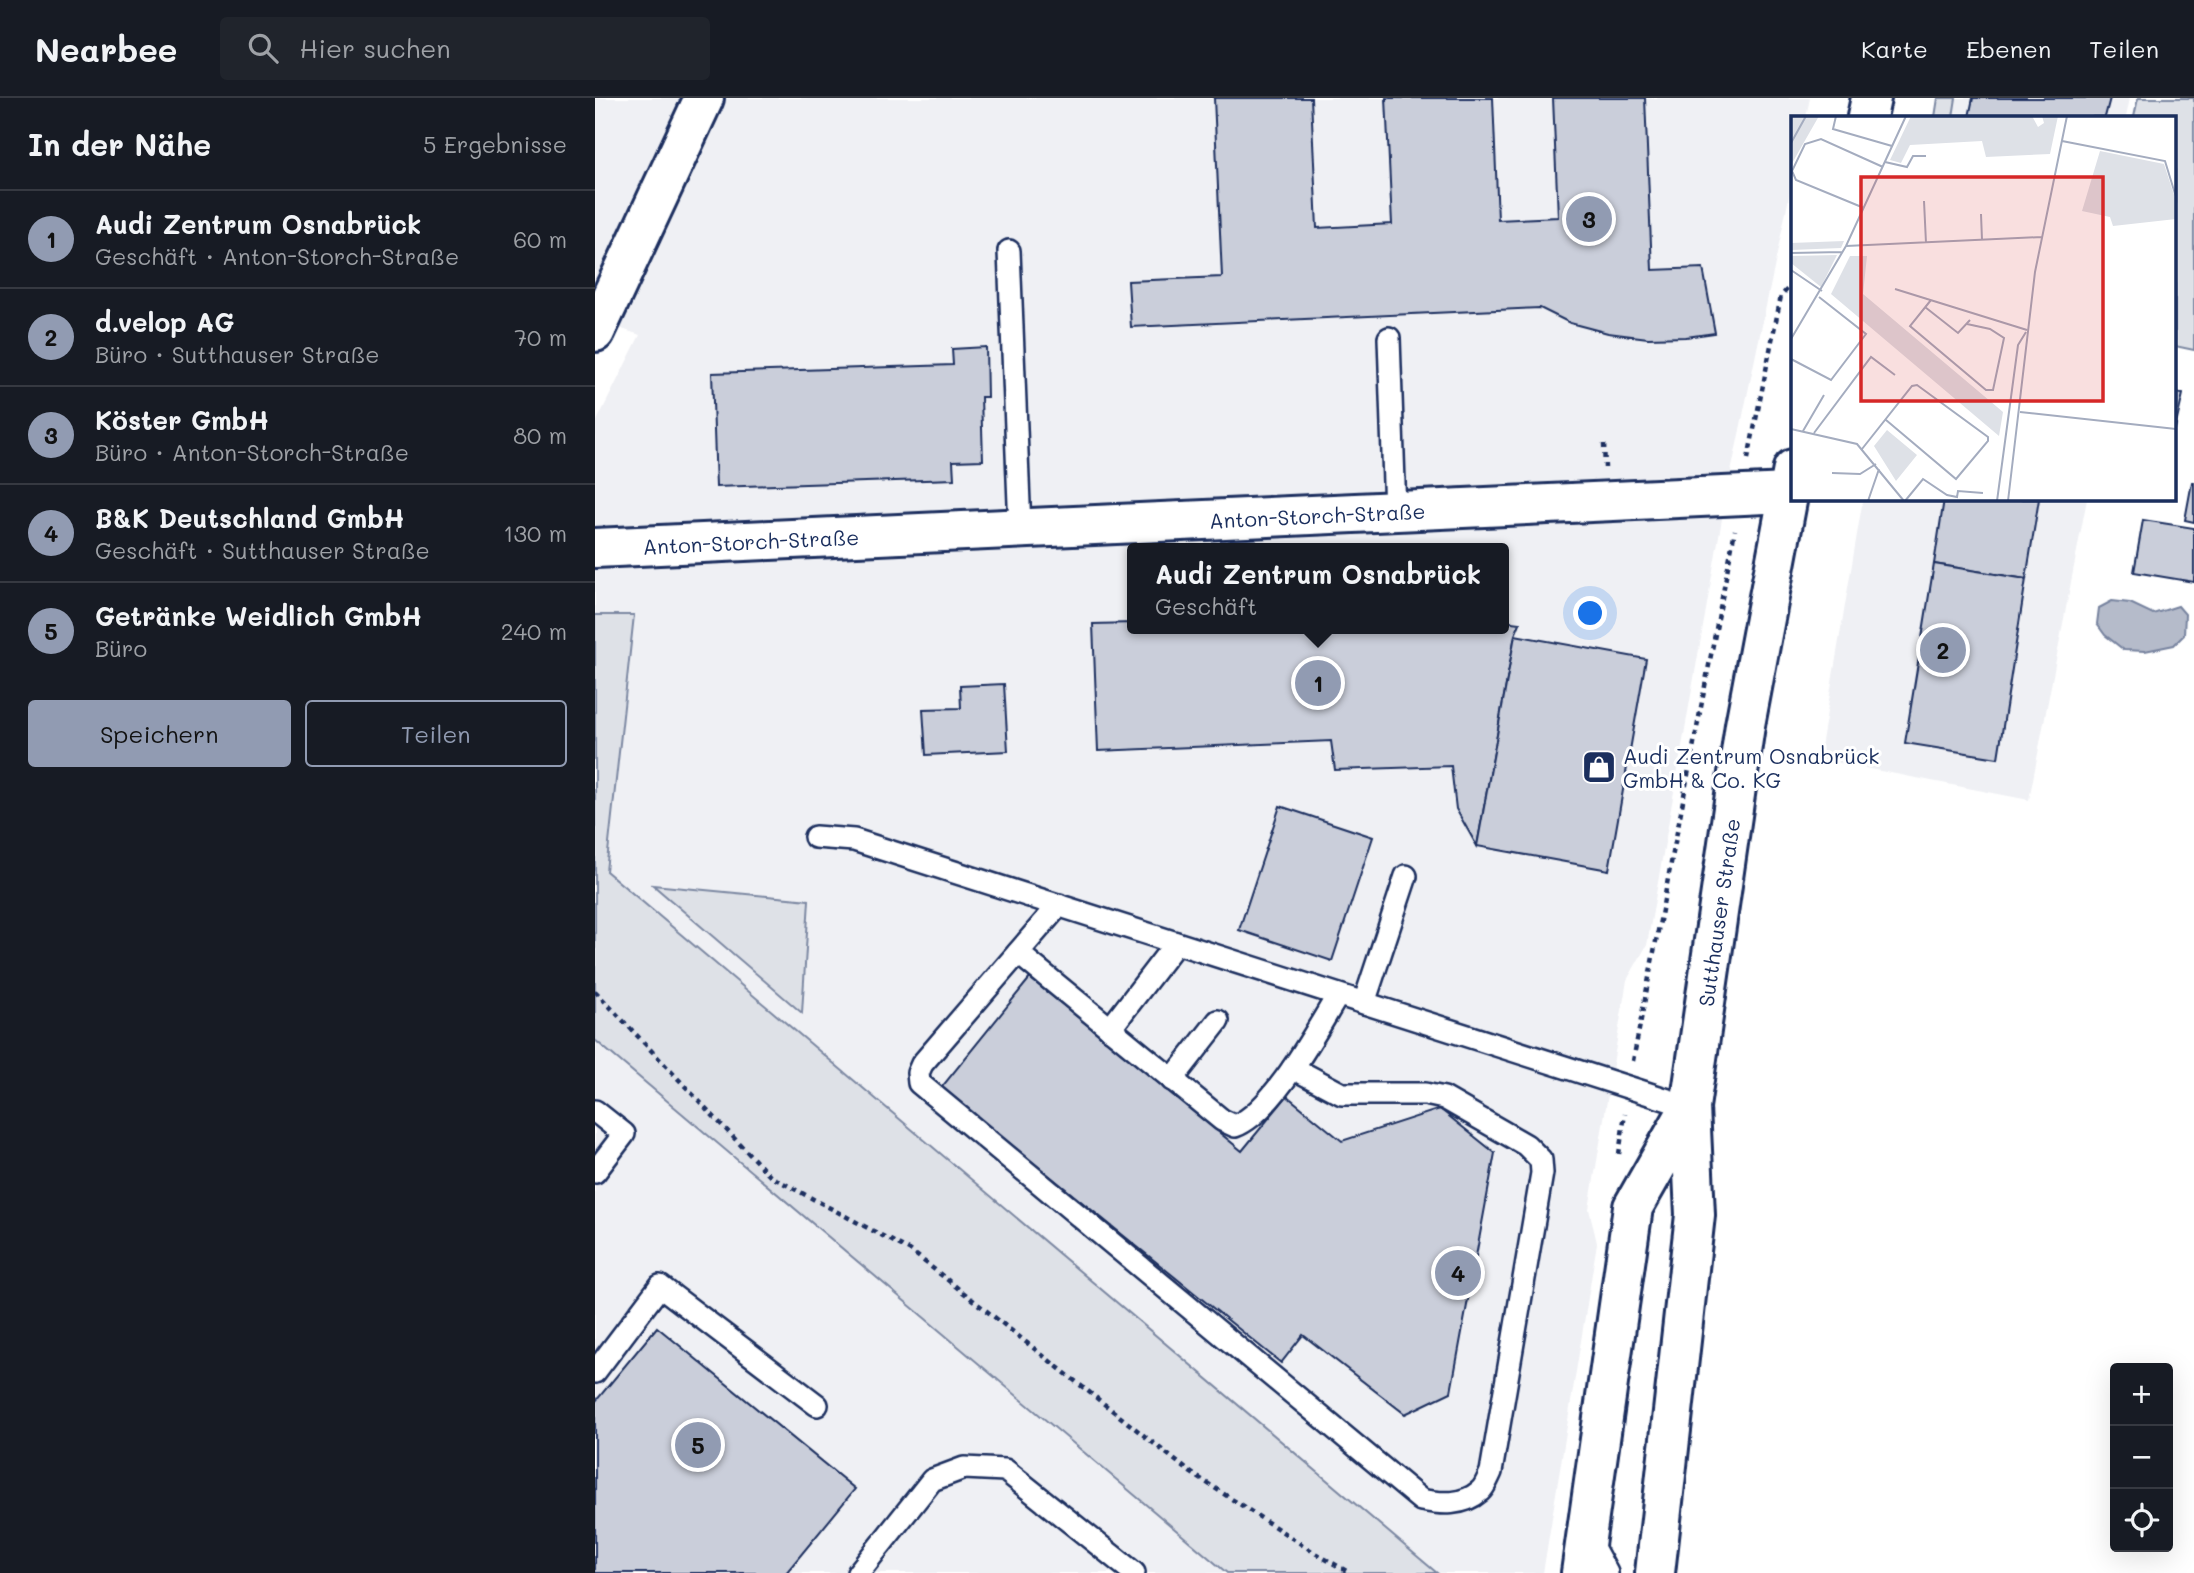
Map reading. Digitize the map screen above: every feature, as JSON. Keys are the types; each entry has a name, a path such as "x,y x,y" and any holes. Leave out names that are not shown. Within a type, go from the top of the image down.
{"street":[{"path":"595,332 603,294 704,98"},
{"path":"1867,116 1871,98"},
{"name":"Anton-Storch-Straße","path":"595,548 1741,495 1791,481"},
{"name":"Sutthauser Straße","path":"1655,1573 1695,1215 1690,1107 1745,725 1791,481"},
{"name":"Sutthauser Straße","path":"1581,1573 1633,1207 1690,1107"}],"lane":[{"path":"1009,251 1020,529"},
{"path":"1389,338 1395,512"},
{"path":"815,837 854,840 1690,1107"},
{"path":"1364,1003 1406,876"},
{"path":"1059,905 922,1064 918,1073 919,1083 1421,1500 1441,1504 1465,1501 1482,1490 1491,1472 1542,1173 1541,1160 1526,1145 1444,1098 1425,1094 1342,1094 1293,1068"},
{"path":"1110,1029 1176,943"},
{"path":"1018,953 1222,1121 1235,1126 1246,1122 1257,1112 1293,1068 1338,995"},
{"path":"1172,1080 1217,1021"},
{"path":"595,1111 624,1134 595,1172"},
{"path":"595,1372 660,1286 817,1405"},
{"path":"858,1573 932,1479 964,1468 1006,1471 1134,1573"},
{"path":"1587,1535 1607,1573"}],"path":[{"path":"1617,1165 1628,1087 1741,495 1781,296 1791,285"},
{"path":"595,991 770,1176 911,1251 1190,1472 1350,1573"}],"shaded area":[{"path":"595,98 1810,98 1806,116 1791,116 1791,187 1726,496 1647,945 1627,980 1589,1209 1597,1243 1543,1573 595,1573 595,425 640,335 595,320"},
{"path":"1938,98 2130,98 2126,116 1935,116"},
{"path":"1938,98 1956,98 1953,116 1935,116"},
{"path":"2138,98 2194,98 2194,350 2177,346 2177,116 2134,116"},
{"path":"1863,500 2087,500 2029,800 1819,759"},
{"path":"595,615 634,615 606,871 1437,1573 1227,1573 595,1040"},
{"path":"653,885 809,900 802,1013"}],"water":[{"path":"2112,601 2130,603 2153,614 2178,606 2185,614 2184,635 2174,645 2145,651 2124,650 2105,635 2097,624 2099,608"}],"building":[{"path":"1214,98 1311,98 1317,228 1392,224 1386,98 1493,98 1498,220 1558,217 1553,98 1645,98 1652,270 1703,268 1715,333 1648,338 1608,333 1570,323 1540,308 1131,327 1128,281 1222,277"},
{"path":"1973,98 2110,98 2105,116 1969,116"},
{"path":"986,347 987,397 981,397 983,460 953,461 954,479 716,487 712,373 953,365 952,349"},
{"path":"2177,393 2183,394 2177,420"},
{"path":"2194,482 2194,522 2185,520"},
{"path":"1944,500 2039,500 2026,579 1934,564"},
{"path":"2143,520 2194,528 2194,582 2134,572"},
{"path":"1934,564 2026,579 1998,758 1905,743"},
{"path":"1509,622 1520,623 1515,635 1477,846 1456,809 1451,766 1335,770 1331,741 1098,751 1093,624 1127,623 1127,634 1509,634"},
{"path":"1515,635 1646,659 1609,870 1477,846"},
{"path":"1004,684 1008,751 926,755 923,709 961,708 960,686"},
{"path":"1280,806 1373,837 1332,961 1239,930"},
{"path":"1030,978 1242,1151 1287,1096 1342,1141 1440,1109 1495,1153 1451,1392 1405,1414 1303,1335 1281,1363 941,1088"},
{"path":"657,1327 855,1489 786,1573 595,1573 595,1402"}],"place":[{"name":"Köster GmbH","path":"1589,219"},
{"name":"d.velop AG","path":"1943,650"},
{"name":"Audi Zentrum Osnabrück","path":"1318,683"},
{"name":"Audi Zentrum Osnabrück GmbH & Co. KG","path":"1599,767"},
{"name":"B&K Deutschland GmbH","path":"1458,1273"},
{"name":"Getränke Weidlich GmbH","path":"698,1445"}]}
